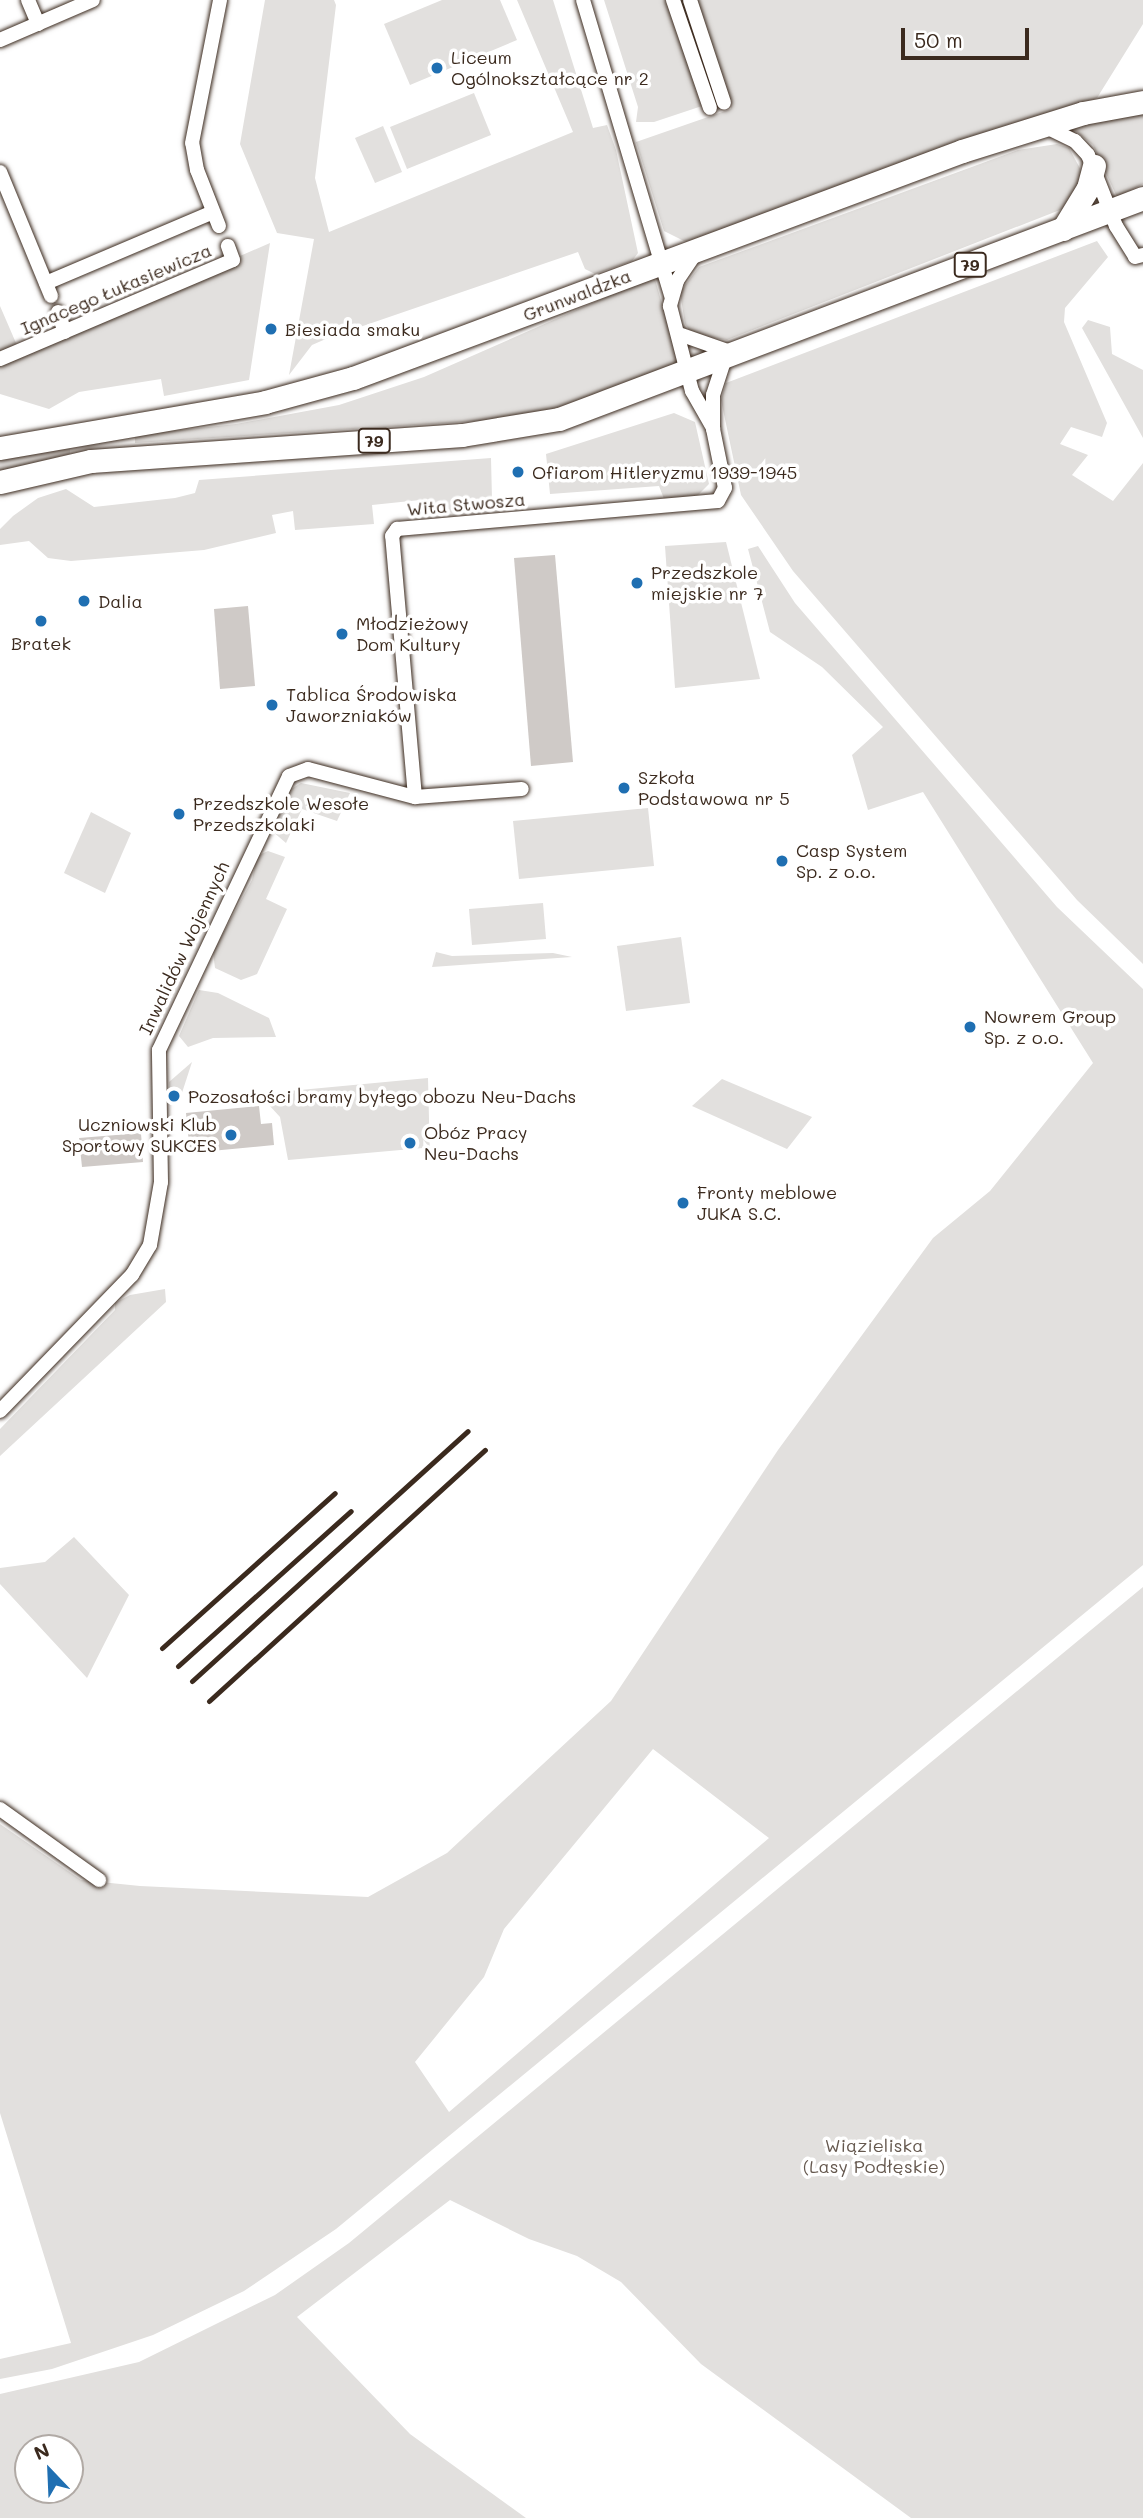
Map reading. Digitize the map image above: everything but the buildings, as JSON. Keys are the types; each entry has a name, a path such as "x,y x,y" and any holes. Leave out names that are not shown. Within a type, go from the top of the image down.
{"main road":[{"name":"Grunwaldzka","path":"0,448 308,391 415,357 661,262 1041,125 1143,102"},
{"path":"1063,229 1088,188 1094,166"},
{"name":"79","path":"0,482 92,461 512,428 579,413 1143,198"}],"street":[{"path":"28,0 38,24"},
{"path":"0,40 93,0"},
{"path":"0,172 49,290 216,219 192,143 220,0"},
{"path":"583,0 671,296 688,373 713,429"},
{"path":"673,0 717,105 690,0"},
{"path":"1041,125 1075,141 1094,166 1111,210 1135,257 1143,255"},
{"name":"Ignacego Łukasiewicza","path":"0,359 233,260 228,246"},
{"path":"671,296 699,248"},
{"path":"58,312 65,331"},
{"path":"679,334 730,357 715,387 713,429"},
{"name":"Wita Stwosza","path":"415,797 392,536 397,529 702,505 722,498 725,488 713,429"},
{"name":"Inwalidów Wojennych","path":"0,1411 132,1275 150,1245 161,1182 159,1050 280,786 298,769 308,769 415,797 522,789"},
{"path":"0,1809 99,1880"}],"green space":[{"path":"265,0 334,0 336,5 315,178 329,232 573,132 517,0 553,0 593,128 607,125 616,150 638,253 632,261 595,274 585,269 578,252 328,338 312,345 289,375 314,239 277,233 240,144"},
{"path":"442,0 500,0 517,40 410,85 384,24"},
{"path":"604,0 1143,0 1143,24 1097,98 686,242 664,231 636,142 731,109 729,97 654,122 636,122 638,107"},
{"path":"474,93 491,135 407,169 390,127"},
{"path":"1143,113 1143,184 1117,197 1093,145 1072,128"},
{"path":"383,126 402,172 375,183 355,138"},
{"path":"1057,144 1069,148 1082,172 1081,186 1065,208 727,340 693,335 685,324 680,292 699,267 1018,150"},
{"path":"1097,241 1108,257 1065,308 1064,322 1107,423 1102,437 1071,427 1060,444 1088,455 1072,475 1113,501 1143,463 1143,964 1077,900 793,571 741,495 721,400 726,383"},
{"path":"270,243 249,380 164,396 161,379 79,392 49,409 0,394 0,306 16,343 25,349"},
{"path":"654,276 680,366 573,404 509,419 135,443 135,435 236,424 339,405 424,377"},
{"path":"1088,320 1110,327 1112,354 1143,370 1143,438 1082,328"},
{"path":"674,413 695,422 709,484 696,497 664,499 659,486 550,494 546,454"},
{"path":"70,443 70,454 0,471 0,459"},
{"path":"491,458 492,499 480,500 481,514 440,512 420,500 372,505 374,524 295,530 293,511 272,515 276,533 204,550 71,561 48,558 29,541 0,545 0,529 13,516 38,498 66,489 94,507 175,498 195,493 199,480"},
{"path":"726,542 760,679 675,688 665,546"},
{"path":"758,546 795,603 1057,907 1143,989 1143,1565 336,2229 244,2291 153,2335 52,2369 0,2379 0,2359 71,2343 0,2113 0,1824 81,1880 140,1886 368,1897 447,1853 611,1701 778,1450 933,1238 990,1191 1093,1063 923,792 868,810 852,755 883,727 822,667 770,632 748,549","holes":["653,1749 769,1838 449,2112 415,2062 484,1977 504,1929"]},
{"path":"301,783 350,793 337,821 302,809 286,843 272,831 285,793"},
{"path":"648,808 654,866 519,879 513,821"},
{"path":"91,812 131,833 105,893 64,873"},
{"path":"268,851 285,857 266,899 287,909 257,974 241,980 215,968 213,952 252,880 257,856"},
{"path":"543,903 546,939 472,945 469,909"},
{"path":"681,937 690,1003 626,1011 617,946"},
{"path":"436,952 452,956 553,953 572,957 432,967"},
{"path":"199,990 218,993 269,1018 276,1037 213,1038 188,1047 179,1036"},
{"path":"192,1062 180,1099 168,1102 169,1082"},
{"path":"428,1078 430,1160 425,1163 423,1148 288,1160 280,1117 269,1105 268,1093"},
{"path":"722,1079 812,1117 787,1149 692,1106"},
{"path":"165,1289 166,1302 0,1456 0,1429 115,1310 115,1303 130,1295"},
{"path":"74,1537 129,1595 87,1678 0,1584 0,1568 45,1562"},
{"name":"Wiązieliska (Lasy Podłęskie)","path":"1143,1587 1143,2518 911,2518 701,2364 621,2282 577,2256 529,2239 450,2200 297,2317 410,2434 526,2518 0,2518 0,2394 139,2362 275,2295 349,2243"}],"railway":[{"path":"192,1681 468,1431"},
{"path":"209,1701 485,1450"},
{"path":"162,1648 335,1493"},
{"path":"178,1666 351,1511"}],"place":[{"name":"Liceum Ogólnokształcące nr 2","path":"437,68"},
{"name":"Biesiada smaku","path":"271,329"},
{"name":"Ofiarom Hitleryzmu 1939-1945","path":"518,472"},
{"name":"Przedszkole miejskie nr 7","path":"637,583"},
{"name":"Dalia","path":"84,601"},
{"name":"Bratek","path":"41,621"},
{"name":"Młodzieżowy Dom Kultury","path":"342,634"},
{"name":"Tablica Środowiska Jaworzniaków","path":"272,705"},
{"name":"Szkoła Podstawowa nr 5","path":"624,788"},
{"name":"Przedszkole Wesołe Przedszkolaki","path":"179,814"},
{"name":"Casp System Sp. z o.o.","path":"782,861"},
{"name":"Nowrem Group Sp. z o.o.","path":"970,1027"},
{"name":"Pozosałości bramy byłego obozu Neu-Dachs","path":"174,1096"},
{"name":"Uczniowski Klub Sportowy SUKCES","path":"231,1135"},
{"name":"Obóz Pracy Neu-Dachs","path":"410,1143"},
{"name":"Fronty meblowe JUKA S.C.","path":"683,1203"}]}
